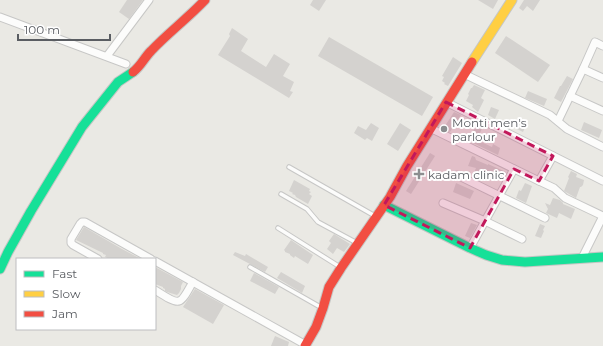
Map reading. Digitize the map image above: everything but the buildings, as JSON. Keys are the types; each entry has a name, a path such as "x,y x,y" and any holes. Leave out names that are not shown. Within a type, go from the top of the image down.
{"street":[{"path":"107,56 149,0"},
{"path":"0,269 31,211 87,119 118,82 122,78 132,74 152,50 205,0"},
{"path":"156,262 306,346 316,327 329,287 390,197 406,166 512,0"},
{"path":"0,17 126,64"},
{"path":"558,122 595,42 603,46"},
{"path":"583,69 603,78"},
{"path":"464,74 550,115 567,129 603,147"},
{"path":"570,96 603,111"},
{"path":"446,102 603,181"},
{"path":"430,128 554,188 565,198 603,216 582,258"},
{"path":"539,181 552,156"},
{"path":"470,248 514,169"},
{"path":"457,175 545,218"},
{"path":"443,203 522,239"},
{"path":"384,205 470,248 502,260 525,262 603,257"},
{"path":"96,258 71,243 71,239 82,222 85,222 150,258"},
{"path":"156,291 172,300 180,301 192,282"}],"lane":[{"path":"289,167 376,216"},
{"path":"281,194 308,209 318,222 358,244"},
{"path":"278,228 341,268"},
{"path":"250,267 323,308"}],"highlighted area":[{"path":"446,102 553,156 539,181 514,169 470,248 384,205"}],"traffic: fast":[{"path":"0,269 31,211 82,127 118,82 133,72"},
{"path":"384,205 470,248 502,260 525,262 603,257"}],"traffic: slow":[{"path":"472,62 512,0"}],"traffic: jam":[{"path":"133,72 158,44 205,0"},
{"path":"305,346 316,327 329,287 390,197 407,166 472,62"}],"place":[{"name":"Monti men's parlour","path":"444,129"},
{"name":"kadam clinic","path":"419,174"}]}
